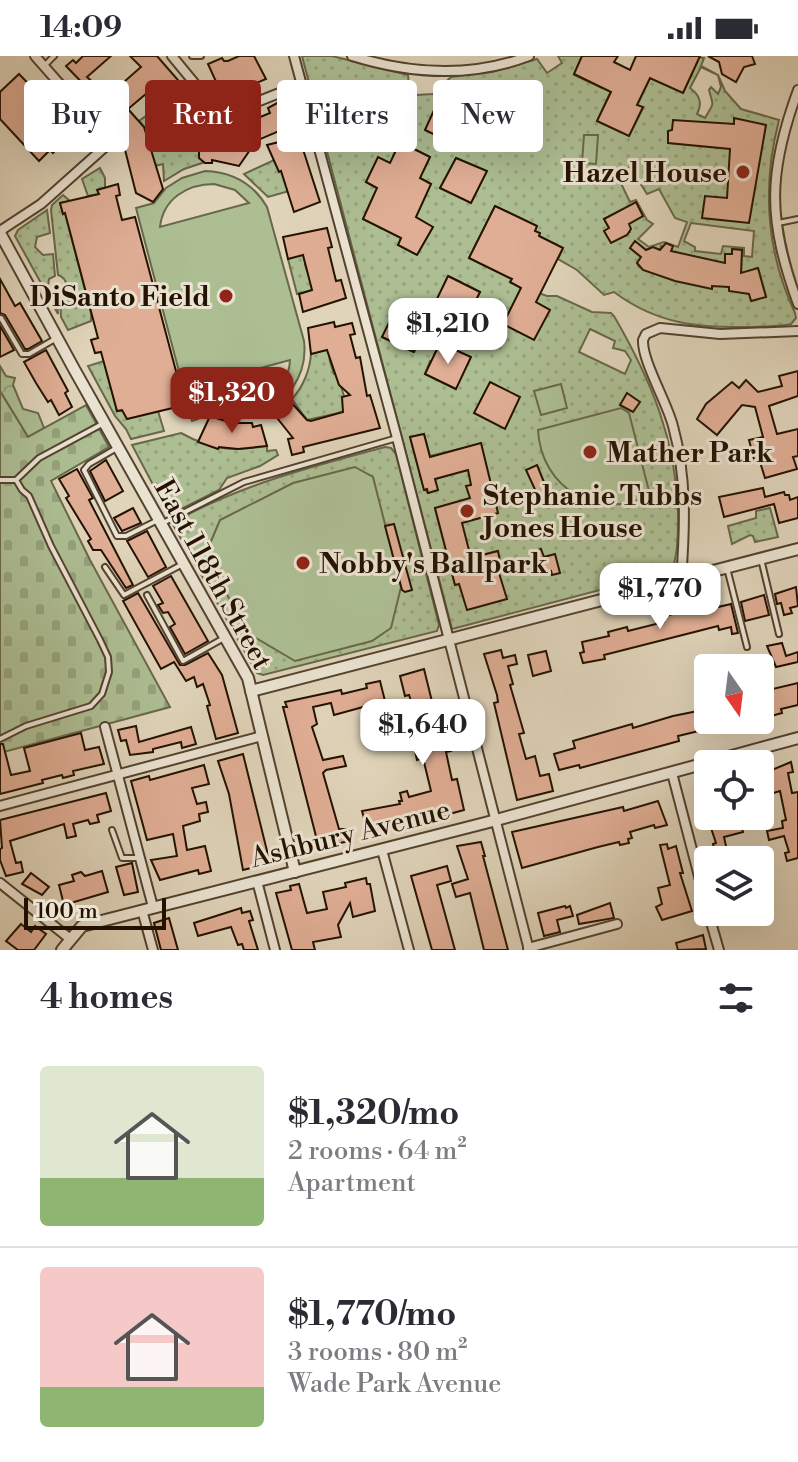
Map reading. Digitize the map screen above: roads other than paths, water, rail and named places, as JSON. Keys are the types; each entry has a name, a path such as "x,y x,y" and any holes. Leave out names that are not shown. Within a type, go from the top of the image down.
{"street":[{"path":"0,232 41,204 106,146 103,133 35,56"},
{"path":"172,56 224,115 277,94"},
{"path":"294,56 301,80"},
{"path":"352,56 397,68 442,72 477,69 529,56"},
{"path":"798,90 779,151 775,184 775,223 780,252 798,304"},
{"path":"320,152 529,949 617,924"},
{"name":"East 118th Street","path":"0,232 248,678 295,872"},
{"path":"681,580 685,526 682,471 670,415 643,347 646,334 664,328 720,334 798,331"},
{"path":"251,691 798,549"},
{"path":"105,727 140,857 153,950"},
{"path":"0,806 262,736"},
{"name":"Ashbury Avenue","path":"69,938 82,926 148,908 797,741"},
{"path":"672,773 694,857"},
{"path":"382,850 409,950"},
{"path":"257,881 275,950"},
{"path":"0,883 69,938 62,950"},
{"path":"712,926 719,950"}],"lane":[{"path":"44,66 54,56"},
{"path":"192,56 201,56"},
{"path":"775,223 798,219"},
{"path":"1,318 22,354 29,354 57,337"},
{"path":"0,480 16,480 39,458 104,423"},
{"path":"117,447 84,470 117,536 126,536 244,482 397,438"},
{"path":"0,739 26,726 91,706 102,694 109,672 108,657 96,630 56,557 29,496 16,480"},
{"path":"761,559 779,634"},
{"path":"105,567 124,595 183,564"},
{"path":"727,568 747,647"},
{"path":"147,595 183,661 226,637"},
{"path":"112,830 122,858 140,857"}],"place":[{"name":"Hazel House","path":"743,172"},
{"name":"DiSanto Field","path":"226,296"},
{"name":"Mather Park","path":"590,452"},
{"name":"Stephanie Tubbs Jones House","path":"467,511"},
{"name":"Nobby's Ballpark","path":"303,563"}]}
